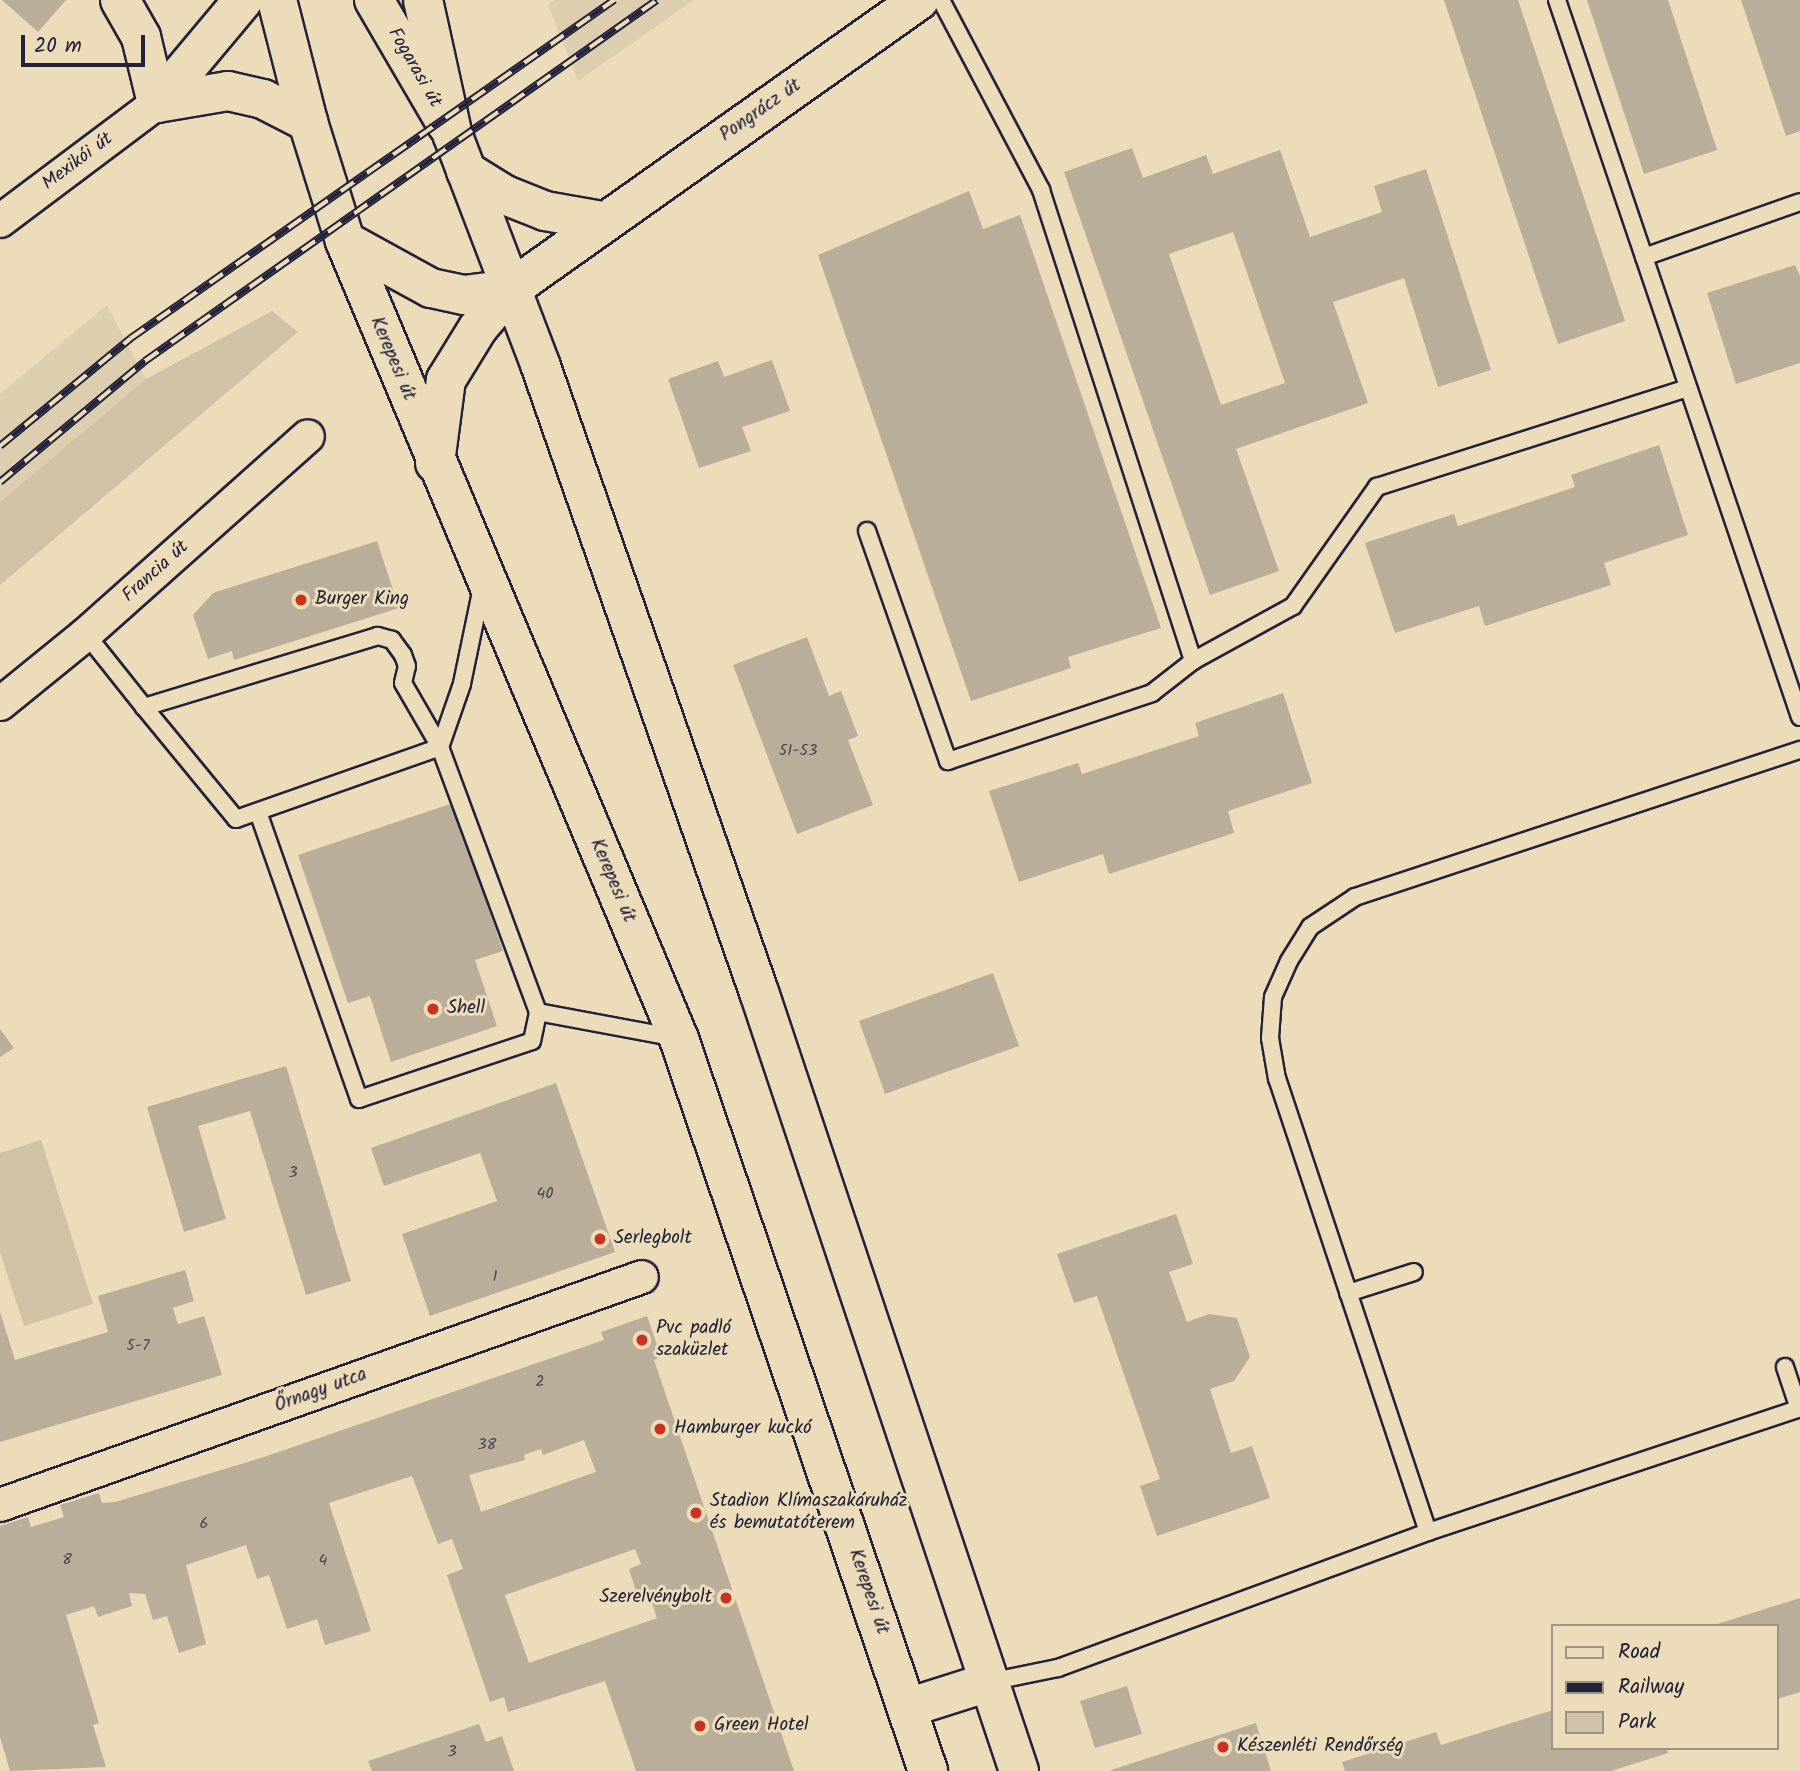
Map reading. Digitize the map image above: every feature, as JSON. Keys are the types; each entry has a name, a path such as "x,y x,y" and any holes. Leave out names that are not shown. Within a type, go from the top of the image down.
{"main road":[{"path":"120,0 141,37 157,103"},
{"path":"157,103 243,0"},
{"name":"Kerepesi út","path":"277,0 308,122 345,241 435,463 679,1039 928,1771"},
{"name":"Fogarasi út","path":"374,0 460,154"},
{"path":"423,0 460,154 511,289 759,992 1019,1771"},
{"name":"Pongrácz út","path":"435,463 446,380 478,327 511,289 602,221 919,0"},
{"path":"157,103 228,91 262,99 308,122"},
{"path":"460,154 505,195 545,211 602,221"},
{"name":"Pongrácz út","path":"345,241 431,288 464,295 511,289"},
{"path":"907,1708 989,1682"}],"street":[{"name":"Mexikói út","path":"0,221 157,103"},
{"name":"Francia út","path":"0,704 86,634 308,436"},
{"name":"Őrnagy utca","path":"0,1505 642,1277"}],"lane":[{"path":"941,0 1041,190 1193,661"},
{"path":"1557,0 1800,717"},
{"path":"1644,257 1800,202"},
{"path":"867,531 948,761 1152,693 1193,661 1293,606 1377,487 1687,388"},
{"path":"440,747 462,684 484,574"},
{"path":"86,634 236,819 440,747"},
{"path":"144,707 378,636 392,640 407,666 403,683 440,747 538,1012 532,1041 359,1099 258,811"},
{"path":"1428,1532 1277,1079 1270,1038 1273,997 1310,927 1355,897 1800,750"},
{"path":"538,1012 679,1039"},
{"path":"1348,1293 1414,1272"},
{"path":"989,1682 1058,1668 1428,1532 1799,1408 1785,1367"}],"shaded area":[{"path":"555,0 694,0 578,81 548,5"},
{"path":"107,305 146,379 0,502 0,394"}],"green space":[{"path":"272,311 298,332 0,585 0,502 146,379"},
{"path":"41,1140 93,1304 24,1326 0,1252 0,1153"}],"building":[{"path":"2,0 66,0 38,32"},
{"path":"1444,0 1518,0 1625,321 1558,344"},
{"path":"1587,0 1668,0 1717,150 1644,174"},
{"path":"1741,0 1800,0 1800,131 1786,136"},
{"path":"1132,148 1143,178 1206,155 1213,174 1280,150 1310,237 1382,212 1374,186 1426,169 1491,370 1438,387 1404,278 1333,302 1368,403 1236,449 1279,571 1210,595 1064,172","holes":["1233,232 1285,383 1221,405 1169,254"]},
{"path":"969,191 983,229 1020,215 1161,628 1068,657 1071,668 971,701 818,255"},
{"path":"1795,265 1800,276 1800,363 1736,384 1707,293"},
{"path":"772,360 790,411 742,427 751,451 699,468 668,379 718,361 724,377"},
{"path":"1659,445 1688,535 1604,563 1611,585 1485,626 1479,606 1395,633 1365,543 1454,514 1458,526 1575,487 1571,475"},
{"name":"Burger King","path":"377,541 399,608 234,660 232,651 208,659 193,615 213,593"},
{"path":"807,637 829,696 841,691 858,736 848,740 873,805 797,834 733,665"},
{"path":"1283,693 1312,783 1228,811 1234,833 1109,874 1103,854 1019,882 989,791 1078,763 1082,774 1199,736 1195,723"},
{"path":"453,803 503,951 475,960 497,1026 391,1062 370,996 348,1003 298,855"},
{"path":"993,973 1019,1046 885,1094 859,1021"},
{"path":"0,1029 14,1048 0,1057"},
{"path":"286,1066 351,1281 306,1295 250,1111 198,1126 226,1219 184,1232 147,1107"},
{"path":"556,1083 615,1252 430,1316 402,1234 497,1201 480,1153 384,1186 371,1148"},
{"path":"1176,1214 1193,1264 1169,1272 1187,1322 1209,1314 1237,1318 1250,1357 1234,1381 1210,1389 1231,1453 1252,1446 1270,1498 1157,1536 1140,1486 1160,1479 1097,1296 1074,1303 1057,1254"},
{"path":"185,1270 194,1301 173,1308 178,1324 204,1316 222,1375 0,1442 0,1312 15,1360 108,1332 98,1296"},
{"path":"647,1316 661,1357 654,1360 794,1771 636,1771 605,1681 508,1712 504,1697 490,1702 447,1575 463,1569 452,1539 438,1544 412,1476 329,1503 371,1631 325,1645 317,1619 287,1629 269,1575 257,1579 246,1545 186,1565 206,1644 179,1653 167,1616 153,1620 145,1594 129,1593 132,1606 98,1617 94,1606 66,1615 99,1723 93,1725 106,1767 10,1771 0,1737 0,1526 28,1517 31,1527 64,1517 60,1505 99,1493 102,1503 115,1502 264,1457 604,1340 601,1332","holes":["584,1440 596,1472 481,1512 469,1475 525,1460 524,1455 541,1449 543,1455","635,1549 641,1564 629,1569 640,1604 651,1600 657,1618 529,1663 505,1595"]},
{"path":"1800,1598 1800,1692 1779,1698 1779,1624 1717,1624"},
{"path":"1127,1686 1142,1734 1095,1748 1080,1701"},
{"path":"1552,1710 1552,1750 1667,1750 1668,1753 1611,1771 1345,1771 1342,1762 1436,1732 1441,1745"},
{"name":"Készenléti Rendőrség","path":"1256,1723 1271,1771 1111,1771 1111,1770"},
{"path":"479,1724 486,1742 502,1736 514,1771 372,1771 368,1761"}],"railway":[{"path":"0,446 131,338 614,0"},
{"path":"0,482 145,361 657,0"}],"place":[{"name":"Burger King","path":"301,600"},
{"name":"Shell","path":"433,1009"},
{"name":"Serlegbolt","path":"600,1239"},
{"name":"Pvc padló szaküzlet","path":"642,1340"},
{"name":"Hamburger kuckó","path":"660,1429"},
{"name":"Stadion Klímaszakáruház és bemutatóterem","path":"696,1513"},
{"name":"Szerelvénybolt","path":"726,1598"},
{"name":"Green Hotel","path":"700,1726"},
{"name":"Készenléti Rendőrség","path":"1223,1747"}]}
